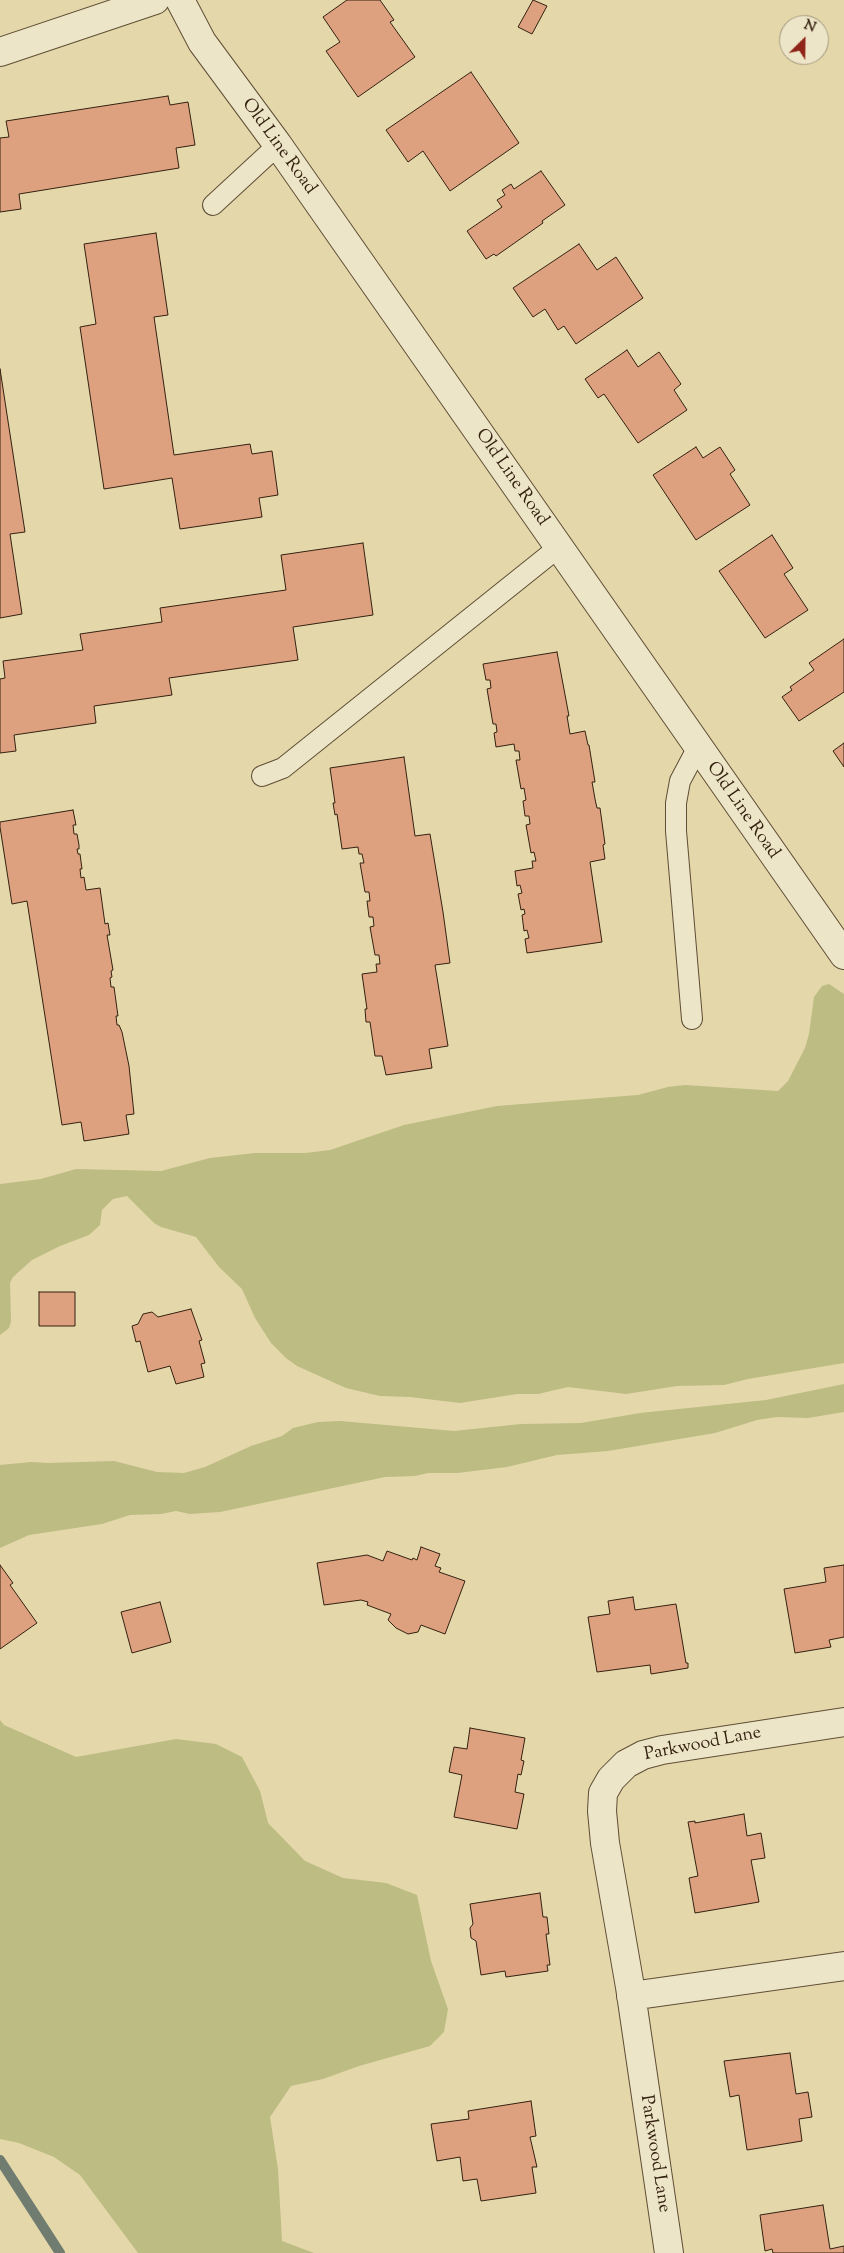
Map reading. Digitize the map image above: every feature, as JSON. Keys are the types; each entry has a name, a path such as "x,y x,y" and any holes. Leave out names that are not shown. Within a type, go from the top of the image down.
{"street":[{"path":"0,52 155,0"},
{"name":"Old Line Road","path":"180,0 202,42 278,145 844,955"},
{"name":"Parkwood Lane","path":"668,2253 602,1811 603,1793 611,1779 626,1764 644,1755 662,1750 844,1722"},
{"path":"631,1996 844,1966"}],"lane":[{"path":"213,205 278,145"},
{"path":"262,776 283,768 559,548"},
{"path":"692,1019 676,831 676,803 680,781 698,747"}],"green space":[{"path":"829,984 844,994 844,1363 748,1379 724,1385 677,1386 626,1394 568,1387 538,1394 517,1394 460,1403 410,1397 380,1396 346,1388 297,1366 286,1358 271,1343 255,1318 242,1289 219,1267 196,1237 161,1227 154,1223 127,1196 113,1199 102,1210 100,1225 89,1235 60,1246 32,1260 13,1277 10,1283 11,1321 9,1328 0,1335 0,1184 41,1179 76,1169 161,1171 210,1158 255,1153 305,1153 330,1150 404,1125 497,1106 638,1095 668,1087 685,1085 778,1091 788,1081 805,1048 809,1034 814,997 822,986"},
{"path":"844,1384 844,1412 808,1418 777,1417 757,1420 715,1433 608,1451 557,1455 507,1467 457,1473 428,1473 415,1476 385,1477 220,1512 190,1514 176,1511 161,1514 130,1515 102,1524 29,1535 0,1548 0,1465 31,1462 114,1461 157,1472 184,1473 205,1467 251,1446 282,1436 293,1428 318,1422 340,1421 454,1431 521,1424 581,1423 640,1413 766,1400"},
{"path":"0,1720 4,1725 76,1757 176,1739 216,1744 242,1757 260,1791 268,1823 305,1861 343,1878 386,1883 417,1895 431,1961 448,2009 444,2032 430,2046 359,2066 323,2079 291,2086 270,2117 278,2169 282,2241 314,2253 138,2253 80,2175 54,2157 19,2143 0,2139"}],"building":[{"path":"347,0 380,0 394,20 390,22 415,57 358,97 326,51 340,42 323,17"},
{"path":"533,0 547,6 532,34 518,27"},
{"path":"471,72 519,143 450,191 423,151 408,162 386,130"},
{"path":"168,96 170,105 188,102 195,145 176,148 179,168 19,194 21,209 0,212 0,138 9,137 6,121"},
{"path":"541,171 565,205 496,256 494,254 486,259 467,231 502,207 497,200 505,195 502,190 511,184 514,189"},
{"path":"156,233 168,315 154,317 174,455 250,444 252,454 272,451 278,495 259,498 262,517 180,529 172,478 104,489 80,327 96,324 84,244"},
{"path":"579,244 597,270 616,257 643,298 576,344 564,326 558,330 545,309 533,317 513,288"},
{"path":"627,350 638,367 659,352 681,384 674,390 687,410 638,443 604,394 598,398 585,379"},
{"path":"0,369 25,532 10,534 22,614 0,618"},
{"path":"696,447 703,458 720,447 735,470 730,474 750,505 696,540 653,475"},
{"path":"772,535 793,568 784,574 808,610 765,638 719,571"},
{"path":"363,543 373,615 293,627 298,660 169,678 172,695 94,706 96,723 14,735 16,751 0,753 0,679 5,678 3,661 83,650 80,634 162,622 160,608 286,590 281,555"},
{"path":"844,639 844,692 799,721 782,697 792,690 790,687 814,670 809,663"},
{"path":"557,652 569,716 567,716 570,734 585,731 595,782 592,782 595,799 597,808 600,808 605,859 590,862 602,942 527,953 525,939 529,938 527,930 524,931 522,915 525,914 524,909 521,910 518,894 522,893 520,885 517,886 515,871 533,868 532,861 536,861 534,852 531,853 526,825 530,824 529,816 525,816 523,801 526,800 524,788 521,789 516,760 520,760 519,751 515,751 514,744 496,747 494,733 497,732 496,724 493,724 487,689 491,688 490,680 486,680 483,664"},
{"path":"844,743 844,767 833,751"},
{"path":"404,757 415,836 430,834 443,912 450,963 435,965 448,1046 429,1049 432,1068 386,1075 382,1056 375,1056 370,1022 366,1022 365,1009 367,1009 362,974 377,972 376,964 380,964 379,955 375,955 370,927 374,926 373,917 369,917 367,901 370,901 369,892 365,892 360,863 364,863 362,854 359,854 358,847 342,849 337,814 335,815 333,803 335,803 330,768"},
{"path":"73,810 76,825 73,825 74,834 77,834 79,849 77,849 78,854 80,854 82,869 80,869 81,878 84,877 86,890 100,888 105,924 108,923 110,935 107,935 113,970 111,971 112,977 110,978 111,987 114,987 118,1016 116,1016 117,1025 119,1025 122,1032 129,1066 134,1114 126,1115 129,1134 84,1141 81,1122 62,1125 27,901 12,904 0,827 0,822"},
{"path":"39,1292 75,1292 75,1326 39,1326"},
{"path":"191,1309 202,1340 199,1341 205,1363 201,1364 204,1377 176,1384 170,1366 148,1372 140,1341 136,1342 132,1326 138,1324 143,1314 152,1312 158,1317"},
{"path":"421,1547 440,1554 435,1566 441,1568 439,1572 465,1581 445,1634 421,1625 418,1632 408,1634 396,1628 388,1620 391,1614 367,1605 368,1602 361,1600 324,1605 317,1563 367,1555 383,1561 387,1551 417,1560"},
{"path":"0,1565 13,1583 10,1585 37,1623 0,1649"},
{"path":"844,1565 844,1637 829,1640 831,1647 795,1653 784,1589 826,1582 824,1568"},
{"path":"633,1597 635,1610 676,1604 688,1668 651,1674 650,1665 597,1672 588,1617 610,1614 608,1601"},
{"path":"160,1602 171,1642 132,1653 121,1612"},
{"path":"470,1728 525,1738 521,1760 524,1761 521,1775 518,1774 515,1792 524,1794 517,1829 454,1817 462,1775 449,1772 454,1747 467,1749"},
{"path":"744,1814 747,1836 761,1833 765,1858 751,1860 759,1902 695,1913 689,1878 698,1876 688,1822 695,1821 695,1823"},
{"path":"540,1893 543,1917 547,1917 549,1934 546,1934 550,1965 547,1965 548,1971 506,1977 505,1971 481,1975 476,1941 471,1938 470,1928 473,1924 470,1904"},
{"path":"790,2053 796,2094 808,2092 812,2117 799,2119 802,2141 747,2150 739,2095 730,2097 724,2061"},
{"path":"531,2101 536,2136 530,2137 537,2167 532,2167 536,2193 481,2201 477,2179 463,2181 460,2157 437,2161 431,2124 469,2119 468,2111"},
{"path":"823,2205 830,2249 844,2246 844,2253 773,2253 772,2249 765,2251 760,2215"}],"waterway":[{"path":"0,2160 60,2253"}]}
